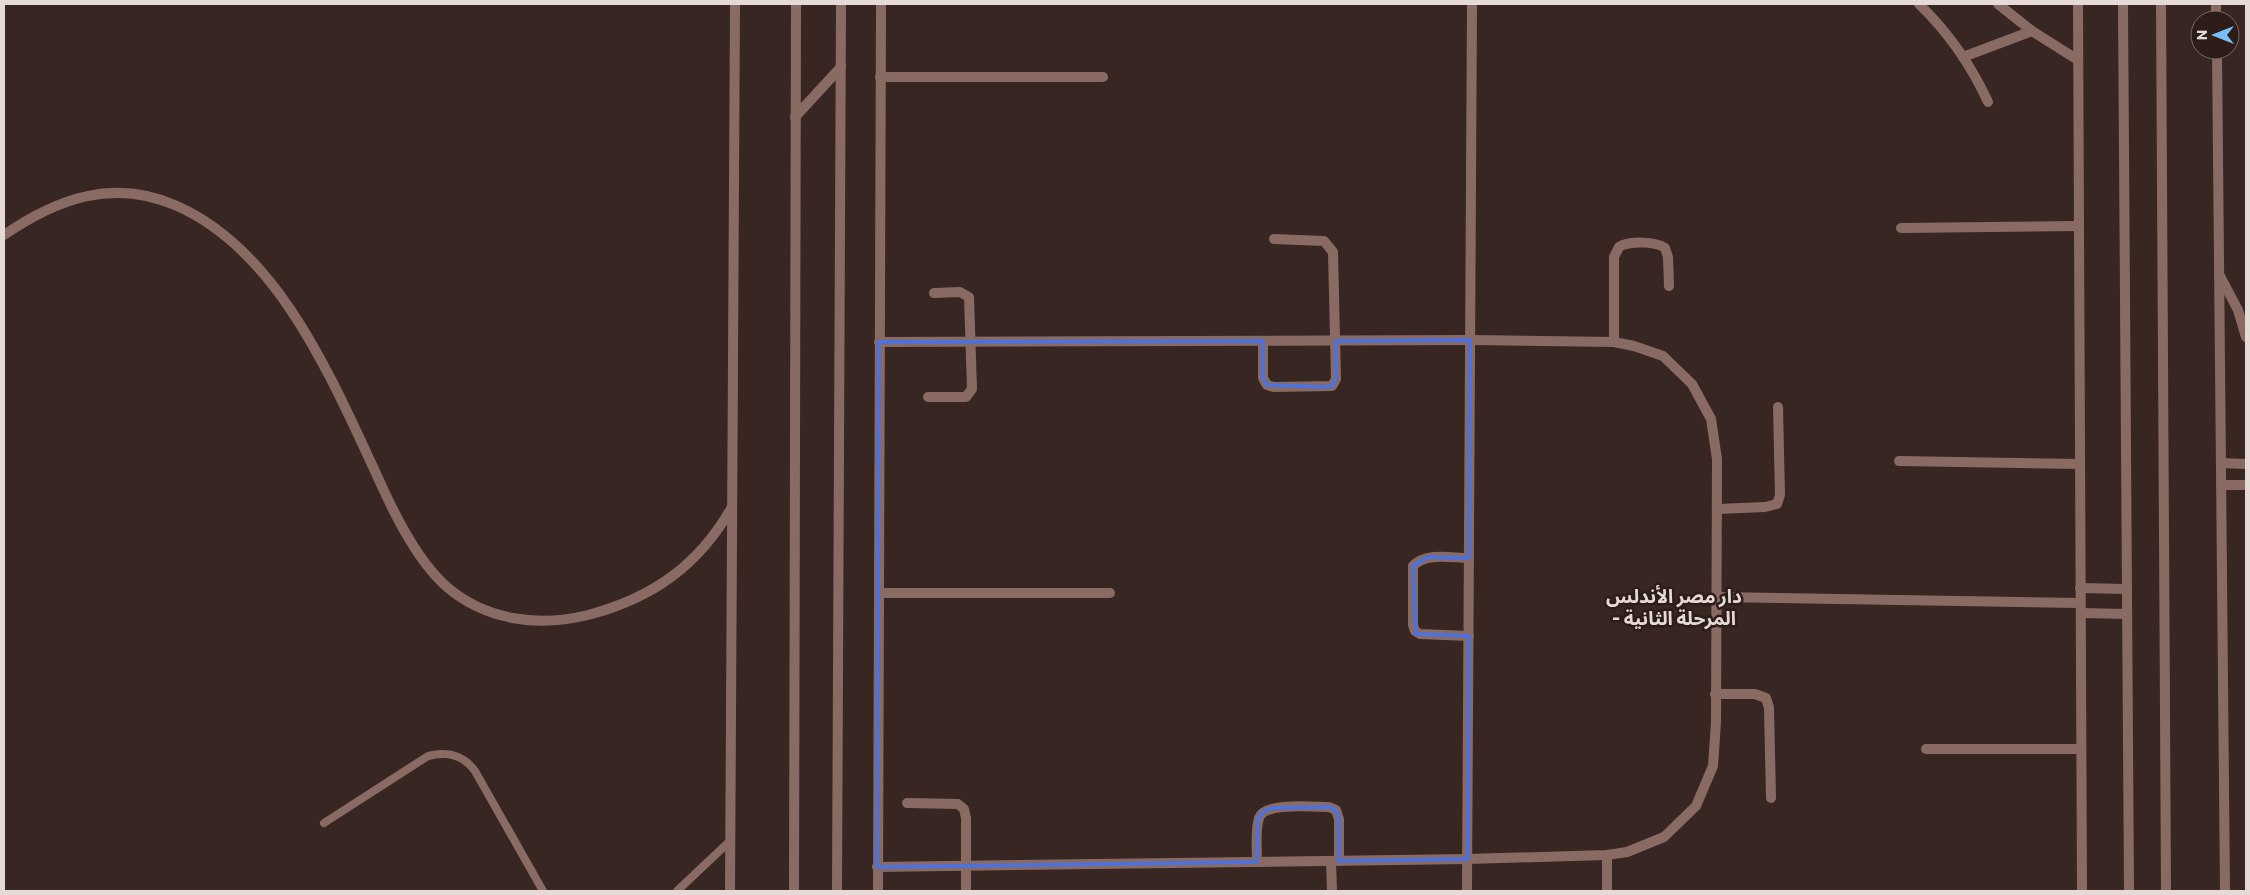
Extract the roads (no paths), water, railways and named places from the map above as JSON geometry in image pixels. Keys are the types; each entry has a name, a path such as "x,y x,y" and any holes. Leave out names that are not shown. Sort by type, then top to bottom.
{"street":[{"path":"730,891 735,4"},
{"path":"794,891 796,4"},
{"path":"837,891 841,4"},
{"path":"878,891 880,4"},
{"path":"1467,891 1472,4"},
{"path":"1919,4 1941,27 1963,57 1988,102"},
{"path":"1998,4 2032,31 2078,60"},
{"path":"2078,4 2082,891"},
{"path":"2123,4 2129,891"},
{"path":"2161,4 2166,891"},
{"path":"1963,57 2032,31"},
{"path":"2217,60 2225,891"},
{"path":"795,118 841,67"},
{"path":"880,77 1103,77"},
{"path":"4,235 30,218 67,201 91,195 116,192 133,192 160,199 187,210 215,228 260,271 288,307 336,392 395,512 426,562 444,585 465,600 488,612 521,620 554,621 579,617 625,603 668,580 694,559 732,507"},
{"path":"1901,228 2079,226"},
{"path":"1263,341 1263,378 1267,385 1274,387 1332,386 1336,379 1333,252 1324,241 1274,239"},
{"path":"1614,342 1614,258 1619,247 1627,244 1656,244 1665,248 1668,257 1669,286"},
{"path":"2219,274 2238,310 2246,336"},
{"path":"928,397 966,397 972,389 969,297 960,292 934,293"},
{"path":"878,867 1608,856 1627,852 1664,837 1696,806 1713,766 1718,509 1717,459 1711,419 1692,384 1663,356 1634,346 1614,342 1470,340 879,342"},
{"path":"1718,509 1765,508 1776,504 1780,495 1778,407"},
{"path":"1899,461 2080,464"},
{"path":"2220,463 2246,464"},
{"path":"2221,485 2246,485"},
{"path":"1469,558 1428,557 1420,559 1413,566 1413,625 1415,631 1420,634 1469,636"},
{"path":"2080,588 2127,589"},
{"path":"878,593 1110,592"},
{"path":"1716,597 2081,608 2127,614"},
{"path":"1715,694 1755,694 1766,698 1769,708 1771,798"},
{"path":"1926,749 2081,749"},
{"path":"907,804 958,804 961,806 966,814 966,891"},
{"path":"1257,862 1258,819 1263,812 1272,808 1329,807 1336,810 1339,820 1332,891"},
{"path":"1607,891 1608,856"}],"lane":[{"path":"324,823 428,756 438,753 456,755 475,771 543,891"},
{"path":"677,891 730,841"}],"district":[{"name":"دار مصر الأندلس - المرحلة الثانية","path":"1674,606"}]}
